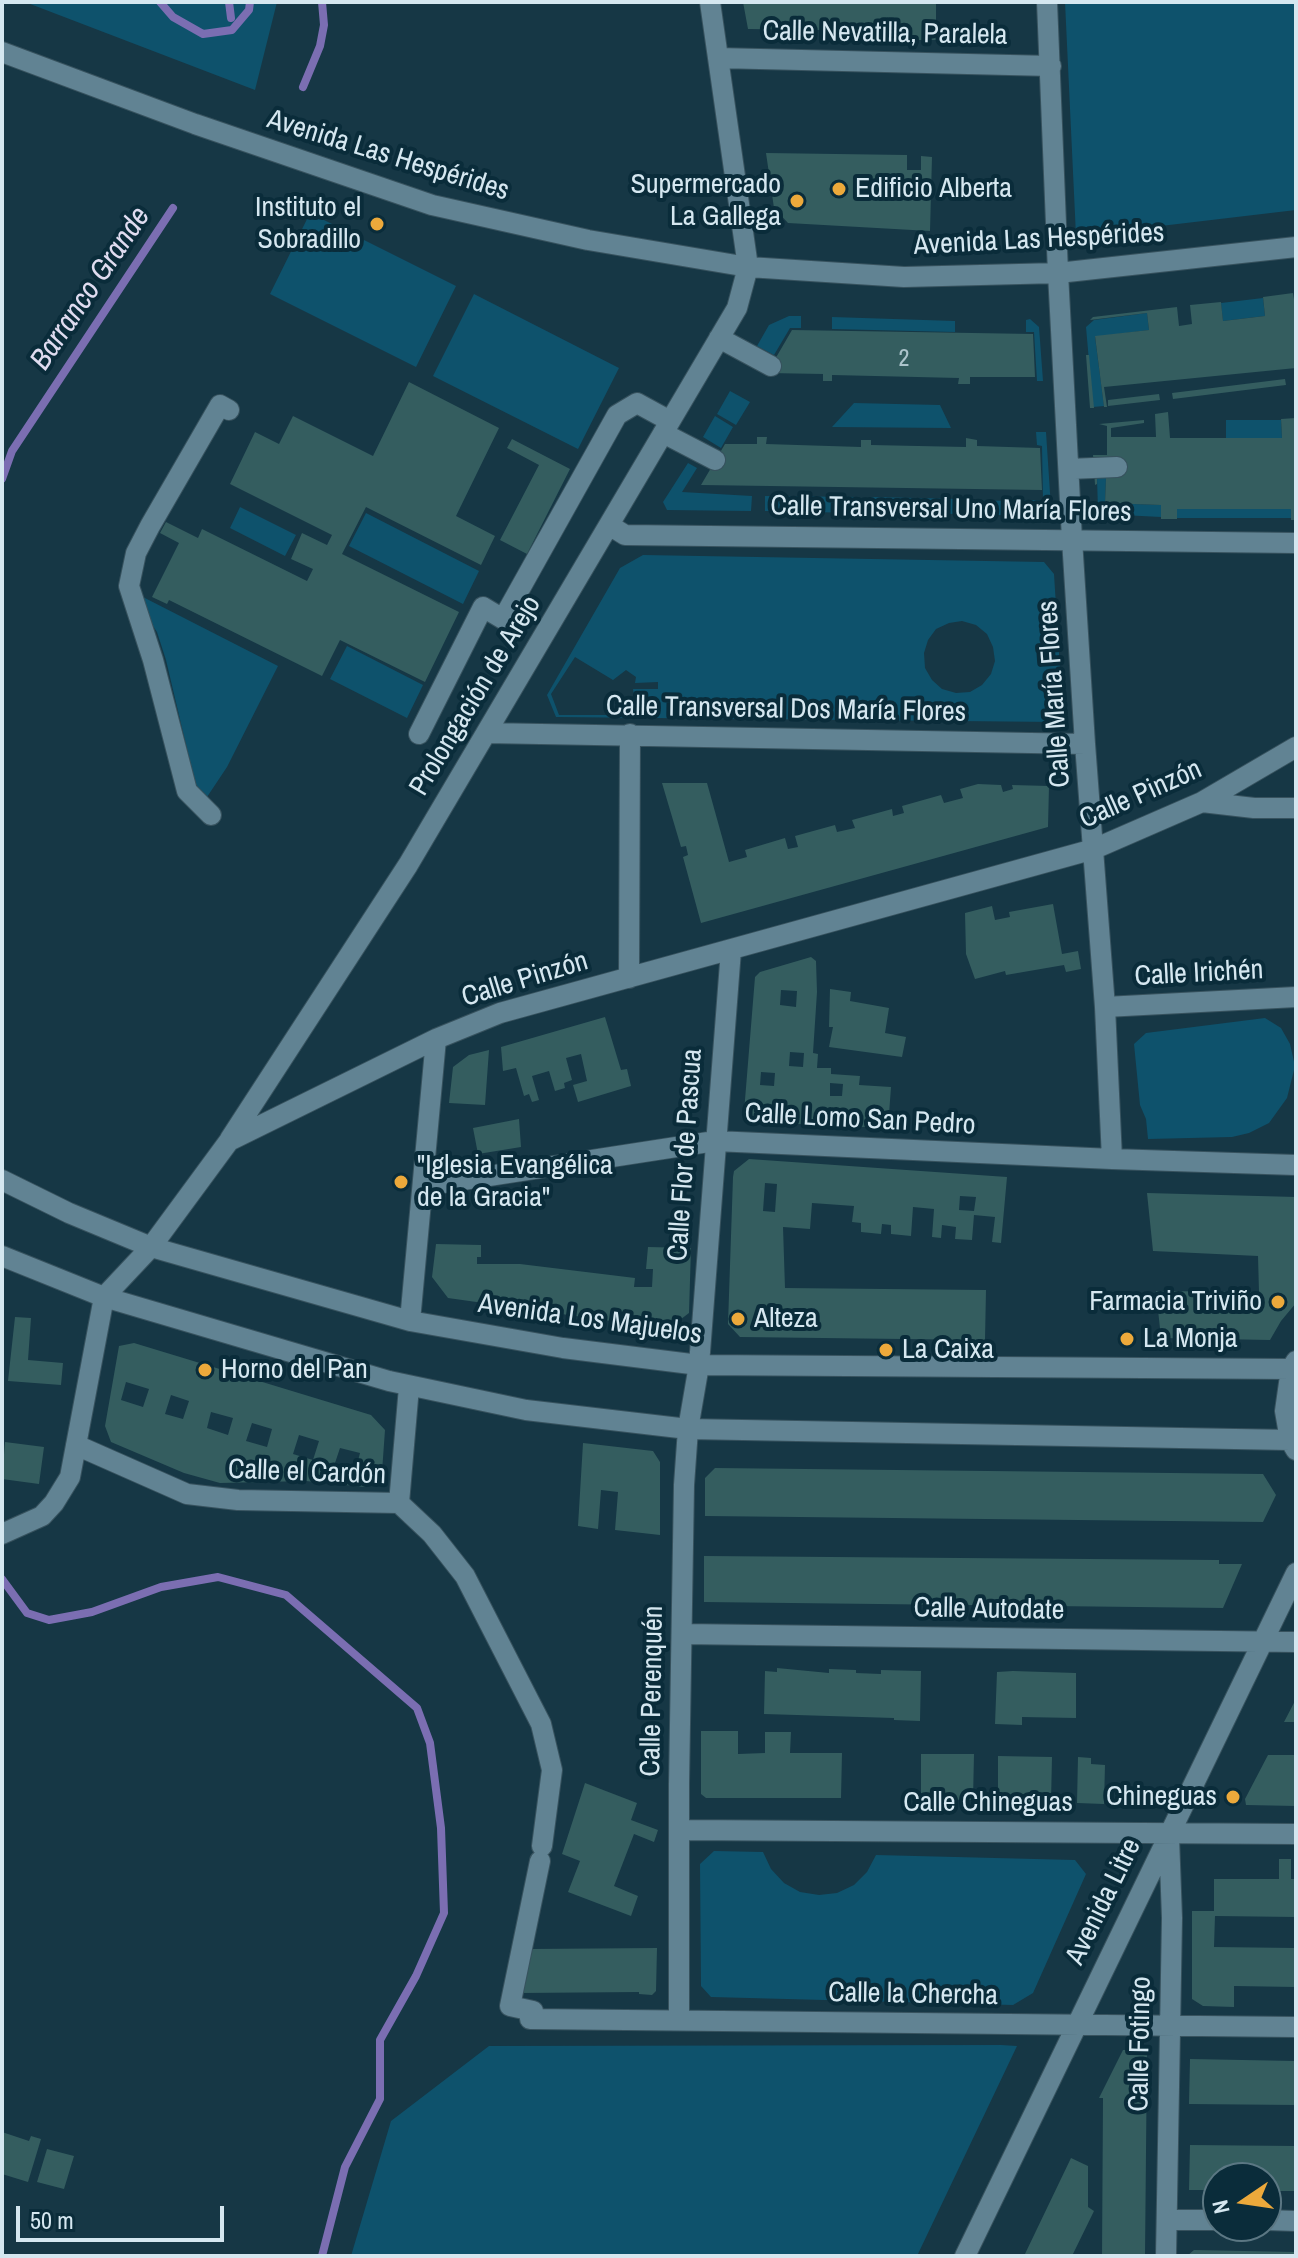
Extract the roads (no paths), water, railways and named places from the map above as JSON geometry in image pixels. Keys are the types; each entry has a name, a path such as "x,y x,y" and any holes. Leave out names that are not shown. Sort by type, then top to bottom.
{"street":[{"path":"710,2 748,267"},
{"name":"Calle María Flores","path":"1047,2 1072,539 1105,1007 1112,1159"},
{"name":"Avenida Las Hespérides","path":"2,52 195,124 432,205 588,240 748,267 904,277 1058,273 1296,247"},
{"name":"Calle Nevatilla, Paralela","path":"718,58 1051,66"},
{"name":"Prolongación de Arejo","path":"229,1141 408,865 737,308 748,267"},
{"path":"719,338 771,366"},
{"path":"419,734 483,607 503,619 617,415 637,403 715,460"},
{"path":"211,815 187,791 153,660 129,586 136,553 150,526 220,405 229,410"},
{"path":"1069,469 1117,467"},
{"name":"Calle Transversal Uno María Flores","path":"609,525 625,535 1296,543"},
{"name":"Calle Transversal Dos María Flores","path":"486,733 1085,744"},
{"path":"629,978 630,734"},
{"name":"Calle Pinzón","path":"104,1297 151,1247 229,1141 436,1039 500,1013 1094,849 1202,802 1296,747"},
{"path":"1202,802 1254,808 1296,808"},
{"name":"Calle Flor de Pascua","path":"699,1365 731,950"},
{"name":"Calle Irichén","path":"1105,1007 1296,997"},
{"path":"410,1321 436,1039"},
{"name":"Calle Lomo San Pedro","path":"424,1186 715,1141 1296,1165"},
{"name":"Avenida Los Majuelos","path":"2,1180 69,1213 151,1247 410,1321 563,1348 699,1365 1294,1365"},
{"path":"2,1256 104,1297 409,1387 526,1410 688,1429 1293,1445 1285,1411 1294,1365"},
{"path":"2,1534 29,1523 54,1503 70,1477 104,1297"},
{"name":"Calle Perenquén","path":"679,2020 684,1485 688,1429 699,1365"},
{"path":"399,1503 409,1387"},
{"name":"Calle el Cardón","path":"76,1445 187,1494 238,1500 399,1503 432,1534 465,1576 541,1724 552,1770 541,1853 510,2006 532,2015"},
{"name":"Avenida Litre","path":"965,2256 1296,1573"},
{"name":"Calle Autodate","path":"682,1634 1296,1642"},
{"name":"Calle Chineguas","path":"680,1830 1296,1834"},
{"name":"Calle Fotingo","path":"1166,2256 1172,1918 1169,1833"},
{"name":"Calle la Chercha","path":"532,2015 679,2020 1296,2027"},
{"path":"1167,2220 1202,2220"}],"waterway":[{"path":"160,2 173,17 203,34 232,30 249,10 250,2"},
{"name":"Barranco Grande","path":"229,2 231,18"},
{"path":"303,87 320,46 324,25 322,2"},
{"name":"Barranco Grande","path":"2,479 12,451 173,208"},
{"name":"Barranco Grande","path":"2,1579 27,1613 49,1620 92,1612 161,1587 218,1577 286,1595 417,1708 430,1743 441,1828 444,1913 416,1976 380,2040 380,2099 345,2167 322,2256"}],"place":[{"name":"Edificio Alberta","path":"839,189"},
{"name":"Supermercado La Gallega","path":"797,201"},
{"name":"Instituto el Sobradillo","path":"377,224"},
{"name":"\"Iglesia Evangélica de la Gracia\"","path":"401,1182"},
{"name":"Farmacia Triviño","path":"1278,1302"},
{"name":"Alteza","path":"738,1319"},
{"name":"La Monja","path":"1127,1339"},
{"name":"La Caixa","path":"886,1350"},
{"name":"Horno del Pan","path":"205,1370"},
{"name":"Chineguas","path":"1233,1797"}]}
